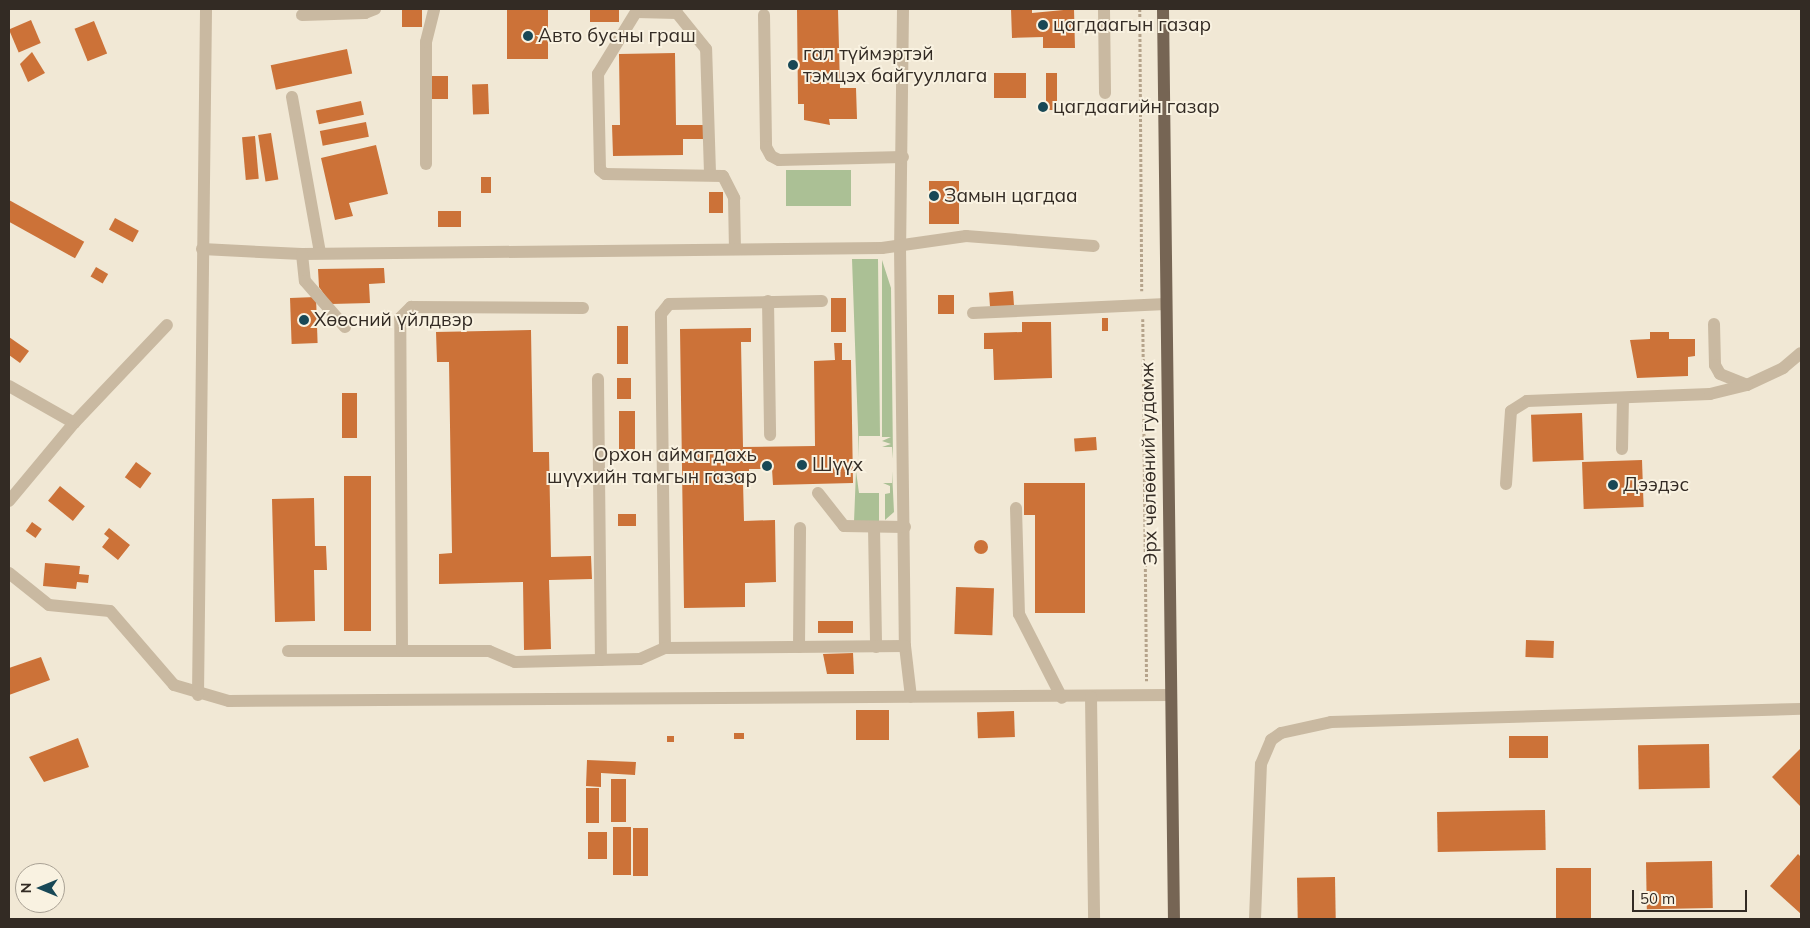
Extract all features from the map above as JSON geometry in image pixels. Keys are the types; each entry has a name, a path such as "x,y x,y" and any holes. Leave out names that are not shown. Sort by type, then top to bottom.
{"main road":[{"name":"Эрх чөлөөний гудамж","path":"1163,9 1174,919"}],"street":[{"path":"198,695 206,9"},
{"path":"302,15 365,13 375,9"},
{"path":"426,164 426,42 434,9"},
{"path":"903,9 903,157 900,247 906,646 911,697"},
{"path":"1104,9 1105,93"},
{"path":"710,173 706,50 677,13 630,12 598,74 600,170 606,174 710,173 730,182 735,249"},
{"path":"764,15 766,147 771,156 779,160 903,157"},
{"path":"292,97 320,253"},
{"path":"202,249 302,254 900,247 966,236 1094,246"},
{"path":"302,254 305,280 345,327"},
{"path":"665,648 661,314 669,304 822,300"},
{"path":"768,301 770,434"},
{"path":"974,313 1166,304"},
{"path":"402,651 400,318 411,307 583,308"},
{"path":"1714,324 1715,366 1720,374 1746,385"},
{"path":"9,501 74,423 167,325"},
{"path":"1506,484 1510,411 1527,401 1710,394 1746,385 1783,368 1801,353"},
{"path":"598,378 601,660"},
{"path":"9,386 74,423"},
{"path":"1622,398 1622,448"},
{"path":"818,493 844,526 905,526"},
{"path":"1016,508 1020,614 1062,698"},
{"path":"874,527 876,647"},
{"path":"799,647 800,528"},
{"path":"9,573 49,605 110,611 174,685 198,695 229,701 911,697 1062,698 1171,695"},
{"path":"288,651 489,651 516,662 640,659 665,648 906,646"},
{"path":"1091,697 1094,919"},
{"path":"1255,919 1261,764 1271,740 1281,733 1331,722 1801,709"}],"path":[{"path":"1140,9 1147,695"}],"green space":[{"path":"786,170 851,170 851,206 786,206"},
{"path":"852,259 878,259 880,436 859,436 859,458"},
{"path":"882,260 891,288 893,459 892,447 882,447 891,444 882,441 891,437 882,437"},
{"path":"856,471 859,493 879,493 879,522 854,522"},
{"path":"892,471 894,512 885,520 885,494 890,493 890,486 883,483 892,483"}],"building":[{"path":"402,9 422,9 422,27 402,27"},
{"name":"Авто бусны граш","path":"507,9 548,9 548,59 507,59"},
{"path":"590,9 619,9 619,22 590,22"},
{"path":"797,9 838,9 840,88 856,88 857,119 829,119 830,125 804,120 804,104 798,104"},
{"name":"цагдаагын газар","path":"1011,9 1032,9 1032,13 1074,9 1075,48 1043,48 1043,37 1012,38"},
{"path":"31,20 41,43 19,52 9,29"},
{"path":"94,21 107,53 88,61 75,29"},
{"path":"347,49 352,73 276,90 271,65"},
{"path":"32,52 45,73 28,82 20,64"},
{"path":"675,53 676,125 706,125 706,139 683,139 683,155 613,156 612,125 620,125 619,54"},
{"path":"994,73 1026,73 1026,98 994,98"},
{"path":"1046,73 1057,73 1057,110 1046,110"},
{"path":"432,76 448,76 448,99 432,99"},
{"path":"488,84 489,114 473,115 472,85"},
{"path":"361,101 364,115 319,124 316,111"},
{"path":"366,122 369,137 323,146 320,131"},
{"path":"271,133 278,179 266,181 258,135"},
{"path":"255,136 259,179 246,180 242,137"},
{"path":"376,145 388,194 349,203 353,216 335,220 321,158"},
{"path":"481,177 491,177 491,193 481,193"},
{"path":"929,181 959,181 959,224 929,224"},
{"path":"709,192 723,192 723,213 709,213"},
{"path":"9,200 84,242 75,258 9,222"},
{"path":"438,211 461,211 461,227 438,227"},
{"path":"115,218 139,231 133,242 109,229"},
{"path":"96,267 108,274 103,284 90,277"},
{"path":"384,268 385,283 369,284 370,303 331,304 319,287 318,269"},
{"path":"1013,291 1014,307 990,309 989,293"},
{"path":"938,295 954,295 954,314 938,314"},
{"name":"Хөөсний үйлдвэр","path":"316,297 318,343 292,344 290,298"},
{"path":"831,298 846,298 846,332 831,332"},
{"path":"1102,318 1108,318 1108,331 1102,331"},
{"path":"1022,322 1051,322 1052,378 994,380 993,349 984,349 984,333 1022,332"},
{"path":"617,326 628,326 628,364 617,364"},
{"name":"Орхон аймагдахь шүүхийн тамгын газар","path":"751,328 751,342 741,342 743,447 815,446 814,361 835,360 834,343 842,343 842,360 851,360 853,483 773,485 772,469 749,469 749,481 743,481 744,521 775,520 776,582 745,583 745,607 684,608 680,329"},
{"path":"531,330 533,452 549,452 551,557 591,556 592,579 549,580 551,649 524,650 523,582 439,584 439,554 452,553 449,362 437,362 436,332"},
{"path":"1650,332 1669,332 1669,339 1695,339 1695,356 1688,357 1688,376 1637,378 1630,340 1650,339"},
{"path":"9,337 29,351 20,363 9,355"},
{"path":"617,378 631,378 631,399 617,399"},
{"path":"342,393 357,393 357,438 342,438"},
{"path":"619,411 635,411 635,451 619,451"},
{"name":"Дээдэс","path":"1582,413 1584,460 1533,462 1531,415"},
{"path":"1096,437 1097,450 1075,452 1074,439"},
{"name":"Дээдэс","path":"1642,460 1644,507 1584,509 1582,462"},
{"path":"136,462 151,473 140,489 125,477"},
{"path":"344,476 371,476 371,631 344,631"},
{"path":"1024,483 1085,483 1085,613 1035,613 1035,515 1024,515"},
{"path":"60,486 85,506 73,521 48,501"},
{"path":"314,498 315,546 326,546 327,570 314,570 315,621 275,622 272,499"},
{"path":"618,514 636,514 636,526 618,526"},
{"path":"32,522 42,529 36,538 26,531"},
{"path":"109,528 130,545 118,560 102,547 109,538 104,534"},
{"path":"981,540 986,542 988,547 986,552 981,554 976,552 974,547 976,542"},
{"path":"45,563 80,566 79,574 89,575 88,583 77,582 76,589 43,586"},
{"path":"956,587 994,588 992,635 954,634"},
{"path":"818,621 853,621 853,633 818,633"},
{"path":"1526,640 1554,641 1553,658 1525,657"},
{"path":"853,653 854,674 827,674 823,654"},
{"path":"41,657 50,680 9,695 9,668"},
{"path":"856,710 889,710 889,740 856,740"},
{"path":"1014,711 1015,737 978,738 977,712"},
{"path":"734,733 744,733 744,739 734,739"},
{"path":"667,736 674,736 674,742 667,742"},
{"path":"1509,736 1548,736 1548,758 1509,758"},
{"path":"78,738 89,767 44,782 29,757"},
{"path":"1709,744 1710,788 1639,789 1638,745"},
{"path":"1801,748 1801,807 1772,777"},
{"path":"587,760 636,762 635,775 601,773 601,787 586,786"},
{"path":"611,779 626,779 626,822 611,822"},
{"path":"586,788 599,788 599,823 586,823"},
{"path":"1545,810 1546,850 1438,852 1437,812"},
{"path":"613,827 631,827 631,875 613,875"},
{"path":"633,828 648,828 648,876 633,876"},
{"path":"588,832 607,832 607,859 588,859"},
{"path":"1798,854 1801,857 1801,914 1770,886"},
{"path":"1712,861 1713,908 1647,909 1646,862"},
{"path":"1556,868 1591,868 1591,919 1556,919"},
{"path":"1335,877 1336,919 1298,919 1297,878"}],"place":[{"name":"цагдаагын газар","path":"1043,25"},
{"name":"Авто бусны граш","path":"528,36"},
{"name":"гал түймэртэй тэмцэх байгууллага","path":"793,65"},
{"name":"цагдаагийн газар","path":"1043,107"},
{"name":"Замын цагдаа","path":"934,196"},
{"name":"Хөөсний үйлдвэр","path":"304,320"},
{"name":"Шүүх","path":"802,465"},
{"name":"Орхон аймагдахь шүүхийн тамгын газар","path":"767,466"},
{"name":"Дээдэс","path":"1613,485"}]}
